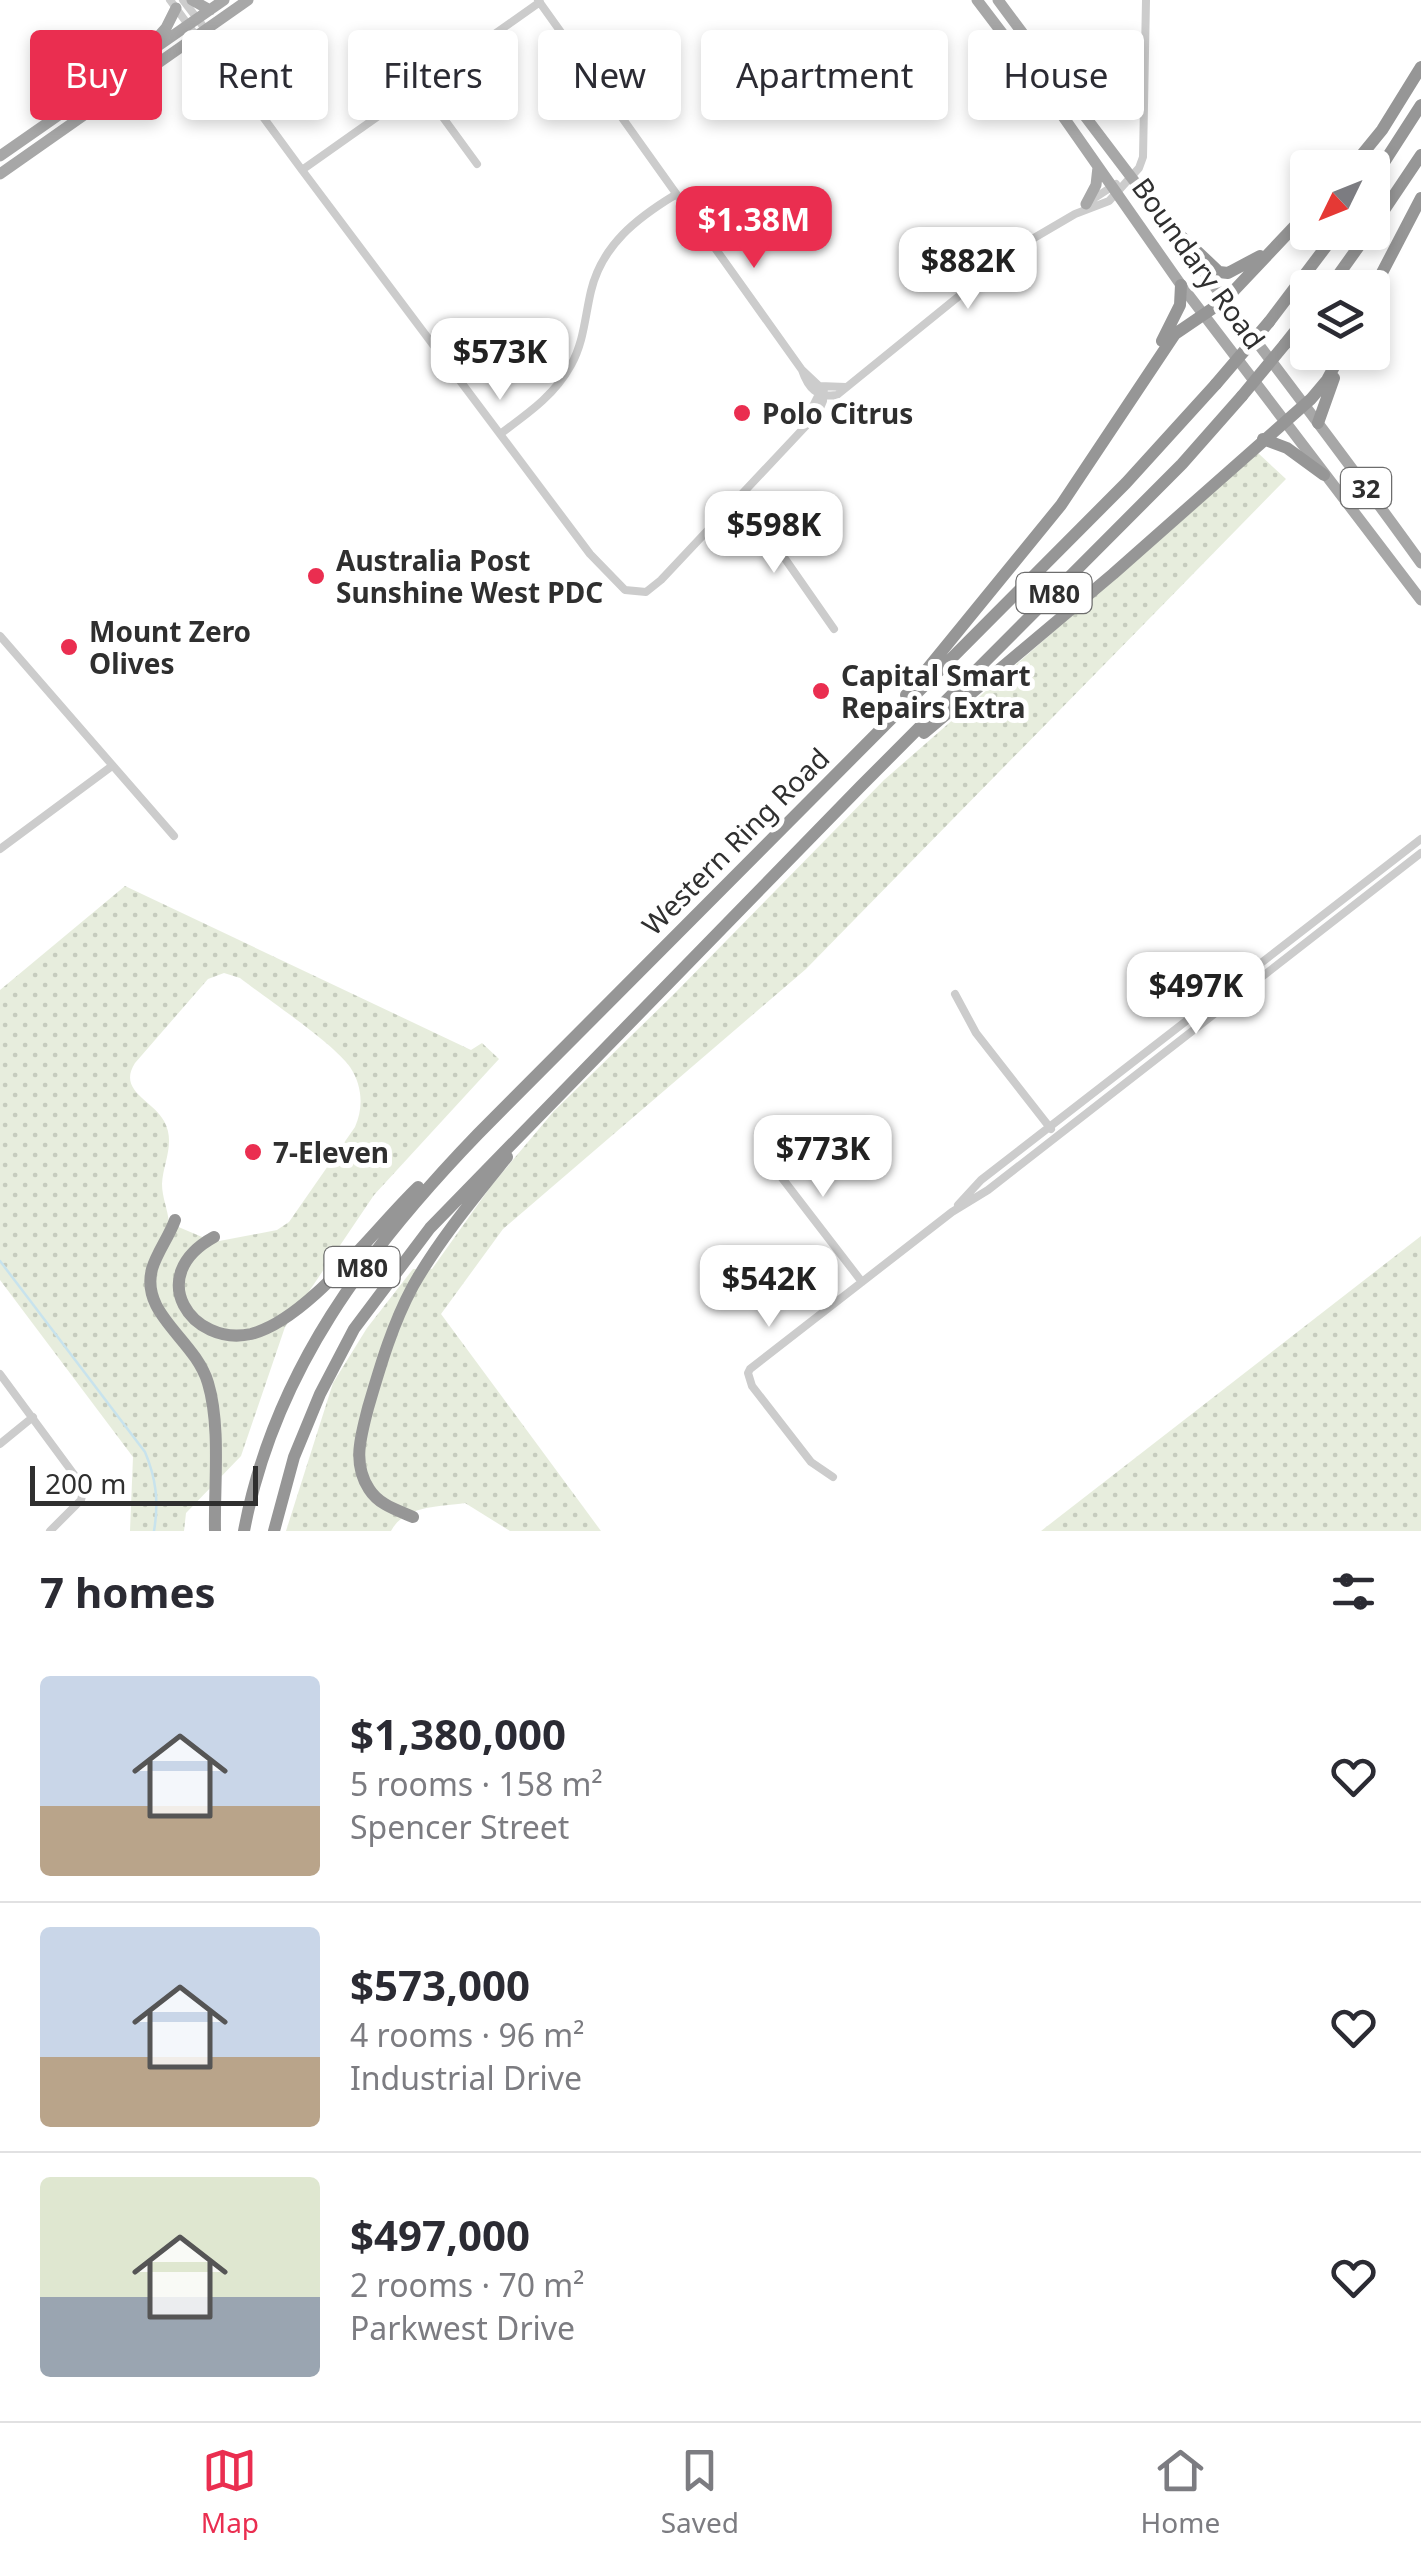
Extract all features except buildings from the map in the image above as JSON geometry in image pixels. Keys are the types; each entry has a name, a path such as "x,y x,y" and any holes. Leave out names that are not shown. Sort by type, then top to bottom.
{"highway":[{"path":"1365,150 1421,67"},
{"path":"1390,153 1421,105"},
{"path":"1390,202 1421,155"},
{"path":"1383,270 1421,198"},
{"path":"1168,224 1210,267 1224,273 1250,263 1278,242"},
{"path":"877,733 1061,505 1176,334 1225,300 1290,230"},
{"name":"Western Ring Road","path":"244,1531 264,1458 286,1400 346,1290 411,1206 1126,483 1269,322 1323,250"},
{"path":"1116,422 1177,312 1181,285"},
{"name":"Western Ring Road","path":"274,1531 294,1457 320,1394 354,1330 400,1263 552,1100 1182,464 1290,338"},
{"path":"860,786 1114,574 1304,404 1332,370"},
{"path":"1318,422 1337,370"},
{"path":"1262,439 1287,448 1324,475"},
{"path":"214,1237 200,1244 183,1263 179,1276 181,1300 198,1320 224,1334 251,1334 265,1328 320,1290 388,1215 559,1053"},
{"path":"413,1517 371,1493 359,1462 360,1436 388,1345 414,1286 435,1251 552,1100"},
{"path":"176,1220 152,1269 150,1293 161,1316 192,1350 208,1384 214,1422 214,1531"}],"main road":[{"path":"192,0 210,10"},
{"path":"0,174 197,28 210,10 224,0"},
{"path":"162,47 248,0"},
{"name":"Boundary Road","path":"977,0 1181,285 1421,600"},
{"name":"Boundary Road","path":"998,0 1421,563"},
{"path":"162,33 176,3"},
{"path":"0,156 52,120"},
{"path":"1086,204 1097,183 1097,164"}],"street":[{"path":"1075,214 1115,190 1140,168 1146,0"},
{"path":"498,30 539,1 802,370 822,392"},
{"path":"176,3 590,554 625,590 646,592 662,580 818,413 822,392"},
{"path":"302,170 372,120"},
{"path":"445,120 477,164"},
{"path":"822,392 846,388 1011,253 1075,214 1108,201 1115,190"},
{"path":"500,434 548,397 572,364 584,334 592,287 608,252 628,228 675,194"},
{"path":"736,502 764,530 834,629"},
{"path":"0,636 174,836"},
{"path":"0,849 112,766"},
{"path":"952,1212 981,1180 1421,840"},
{"path":"832,1477 811,1462 752,1386 748,1374 952,1212 988,1190 1421,853"},
{"path":"1392,862 1398,871"},
{"path":"955,994 976,1034 1056,1137"},
{"path":"758,1134 772,1165 862,1282"},
{"path":"0,1374 81,1480 84,1494 50,1531"},
{"path":"0,1444 33,1417"}],"green space":[{"path":"1258,453 1286,479 806,969 503,1229 441,1314 601,1531 510,1531 465,1503 414,1512 397,1522 391,1531 286,1531 333,1383 367,1328 413,1269 432,1269 491,1186 554,1111 884,780"},
{"path":"125,886 471,1050 482,1043 499,1059 374,1195 285,1327 241,1456 186,1513 184,1531 130,1531 133,1457 0,1280 0,990","holes":["224,973 240,978 341,1057 357,1081 361,1104 355,1127 289,1222 277,1230 214,1242 169,1223 162,1184 169,1145 167,1129 130,1081 135,1063 208,979"]},
{"path":"1421,1236 1421,1531 1041,1531"}],"waterway":[{"path":"0,1261 145,1452 156,1490 154,1531"}],"place":[{"name":"Polo Citrus","path":"742,413"},
{"name":"Australia Post Sunshine West PDC","path":"316,576"},
{"name":"Mount Zero Olives","path":"69,647"},
{"name":"Capital Smart Repairs Extra","path":"821,691"},
{"name":"7-Eleven","path":"253,1152"}]}
